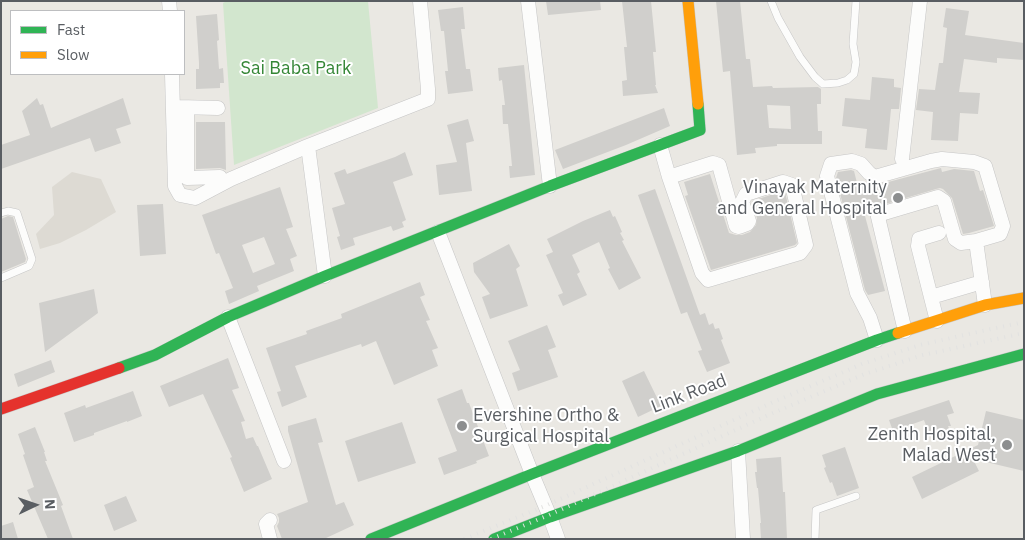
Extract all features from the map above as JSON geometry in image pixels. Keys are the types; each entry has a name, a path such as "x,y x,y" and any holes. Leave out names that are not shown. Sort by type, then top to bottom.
{"main road":[{"path":"1,409 155,355 228,317 325,276 550,186 700,130 688,1"},
{"name":"Link Road","path":"371,539 532,474 877,340 985,306 1024,298"},
{"path":"494,539 550,517 738,451 877,394 1024,354"}],"street":[{"path":"187,108 181,178 175,186 180,195 195,198 231,179 308,146 428,99 420,1"},
{"path":"528,1 550,186"},
{"path":"902,159 920,1"},
{"path":"172,75 173,107 181,178"},
{"path":"173,107 218,108"},
{"path":"660,145 669,176 702,274 708,280 800,253 806,245 792,185 783,182 746,194 742,202 749,221 747,224 739,227 736,226 718,165 713,163 669,176"},
{"path":"308,146 325,276"},
{"path":"877,340 870,318 857,293 827,176 831,164 852,160 861,164 875,177 942,159 974,162 985,166 1003,226 1000,234 976,242 962,243 954,239 944,201 938,197 884,213 878,217 905,331"},
{"path":"181,178 220,177"},
{"path":"438,232 558,539"},
{"path":"937,321 918,246 919,239 939,233"},
{"path":"976,242 985,306"},
{"path":"931,297 982,282"},
{"path":"228,317 284,461"},
{"path":"738,451 743,539"},
{"path":"270,520 266,524 270,539"}],"lane":[{"path":"771,1 778,18 800,56 823,84 838,83 847,80 854,74 856,62 853,44 856,1"},
{"path":"1,213 8,211 17,213 32,259 29,266 1,278"},
{"path":"815,539 816,510 856,496"}],"shaded area":[{"path":"72,172 101,179 116,212 60,243 40,249 36,234 54,215 52,187"}],"green space":[{"name":"Sai Baba Park","path":"227,1 368,1 378,108 234,165 223,3"}],"building":[{"path":"546,1 600,1 601,10 548,15"},
{"path":"622,1 651,1 656,52 653,52 655,85 658,93 623,96 622,81 627,80 624,47 627,47"},
{"path":"716,1 740,1 746,59 750,59 753,87 818,87 821,89 821,104 817,104 818,131 822,131 822,144 777,144 777,146 755,148 756,153 737,155 730,71 723,72","holes":["767,105 790,106 791,129 769,128"]},
{"path":"463,7 465,29 461,29 466,69 470,69 473,91 448,94 445,71 448,71 444,31 441,31 438,10"},
{"path":"946,8 969,11 965,35 1024,43 1024,60 997,58 997,63 964,59 959,92 980,93 978,114 960,113 958,141 931,140 933,112 916,110 919,89 935,90 939,63 943,63 947,28 943,27"},
{"path":"217,14 219,69 223,68 224,83 220,83 220,88 196,89 196,69 199,69 199,63 196,16"},
{"path":"524,65 535,175 510,178 509,166 512,166 508,124 503,124 502,105 505,105 502,80 499,81 498,68"},
{"path":"872,77 894,79 894,87 901,88 899,109 891,109 887,150 865,148 867,129 842,126 845,98 870,100"},
{"path":"37,98 40,105 43,104 51,128 123,98 131,124 116,129 121,143 95,152 90,138 1,169 1,145 30,135 22,111"},
{"path":"664,108 670,126 563,169 555,150"},
{"path":"468,119 474,141 466,143 472,191 439,195 436,165 457,162 447,125"},
{"path":"196,122 225,122 226,170 220,168 196,169"},
{"path":"405,152 413,175 393,182 406,220 402,222 404,227 393,231 391,226 353,238 355,245 341,250 337,237 340,236 332,208 345,204 334,173 345,169 347,174"},
{"path":"941,168 942,172 954,169 974,171 980,191 983,190 994,226 963,234 952,198 940,188 879,206 865,216 885,291 868,295 865,290 836,178 838,172 854,171 858,187 869,183 873,186"},
{"path":"710,174 729,233 742,235 750,232 756,225 757,218 752,201 783,191 785,192 797,243 711,270 685,196 688,195 684,182"},
{"path":"280,187 293,227 286,229 297,256 290,259 294,271 257,286 259,291 229,304 225,291 233,288 219,253 216,254 202,215","holes":["264,237 275,264 253,273 242,245"]},
{"path":"655,189 700,315 705,313 709,325 713,323 715,329 719,328 723,339 721,340 730,363 707,372 698,351 702,350 687,312 681,314 638,195"},
{"path":"163,204 166,254 140,256 137,205"},
{"path":"610,210 613,217 615,216 622,232 620,233 624,240 622,241 641,278 619,290 608,269 610,268 599,242 572,255 580,272 577,274 587,295 563,306 558,295 563,293 546,255 553,252 547,239"},
{"path":"8,216 13,217 26,259 25,262 1,272 1,219"},
{"path":"509,244 520,266 516,269 528,306 490,319 482,297 490,294 474,272 473,263"},
{"path":"420,282 425,295 420,297 430,320 426,321 438,348 432,350 438,366 394,385 376,341 362,347 361,344 295,366 307,397 282,407 277,392 281,391 266,348 307,334 306,331 342,318 341,314"},
{"path":"94,289 98,313 45,352 39,303"},
{"path":"547,325 556,347 548,350 558,377 518,391 512,373 520,370 508,341"},
{"path":"228,358 239,388 232,390 245,421 241,422 246,439 253,437 272,479 244,492 230,458 232,457 203,394 169,407 160,386"},
{"path":"51,360 55,372 18,387 14,374"},
{"path":"644,371 661,406 638,417 622,381"},
{"path":"462,389 489,456 476,461 477,463 444,475 438,458 457,451 437,399"},
{"path":"133,391 142,416 74,442 64,413 85,405 86,408"},
{"path":"949,400 954,413 947,415 951,426 948,426 950,431 934,436 933,432 929,434 924,420 893,431 889,420"},
{"path":"986,411 1024,420 1024,471 973,459 979,471 922,499 912,477 978,445"},
{"path":"316,418 323,442 318,443 336,505 344,502 354,525 324,539 282,539 277,526 279,518 277,514 308,502 288,426"},
{"path":"402,422 416,463 358,482 345,441"},
{"path":"35,427 73,539 48,539 27,490 34,487 18,434"},
{"path":"845,447 859,488 837,496 824,468 826,467 822,455"},
{"path":"781,457 787,539 761,539 758,488 755,472 757,472 756,459"},
{"path":"126,496 137,521 114,531 104,505"},
{"path":"13,522 18,539 1,539 1,526"}],"railway":[{"path":"464,539 545,506 769,404 862,364 920,345 1024,322"},
{"path":"491,539 865,374 923,355 1024,333"}],"traffic: fast":[{"path":"119,368 155,355 228,317 325,276 550,186 700,130 698,104"},
{"path":"371,539 532,474 898,333"},
{"path":"494,539 550,517 738,451 877,394 1024,354"}],"traffic: slow":[{"path":"688,1 698,104"},
{"path":"898,333 985,305 1024,298"}],"traffic: jam":[{"path":"1,409 119,368"}],"place":[{"name":"Vinayak Maternity and General Hospital","path":"898,198"},
{"name":"Evershine Ortho & Surgical Hospital","path":"462,426"},
{"name":"Zenith Hospital, Malad West","path":"1007,445"}]}
